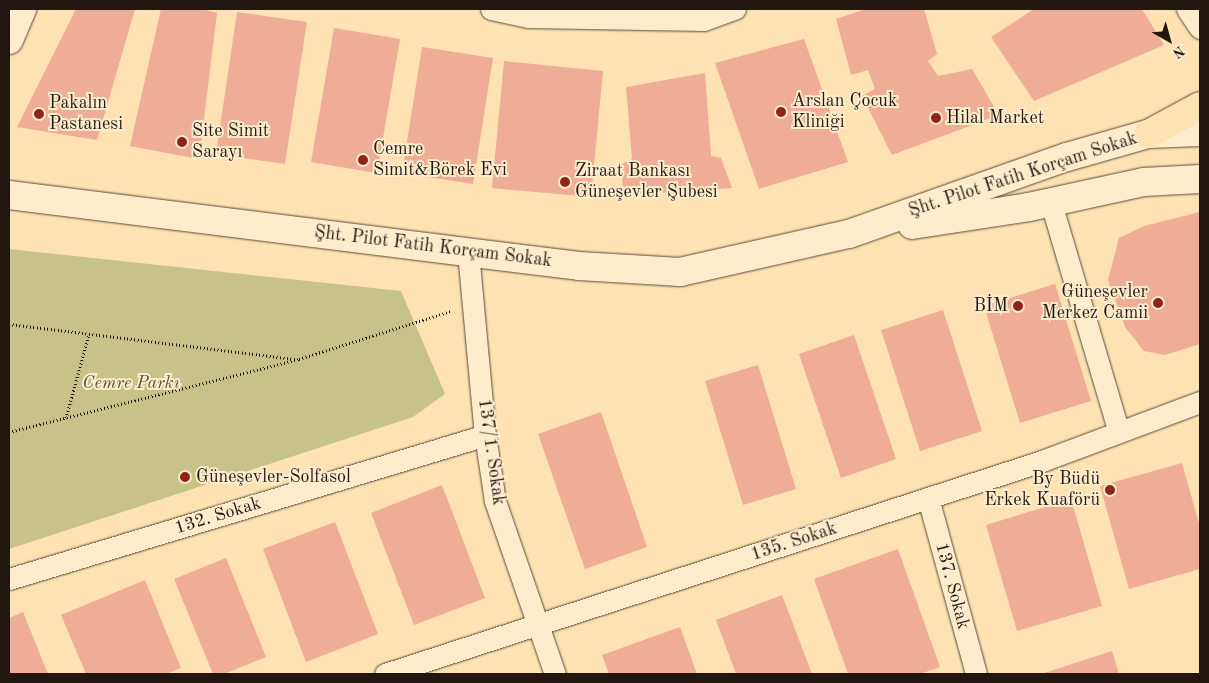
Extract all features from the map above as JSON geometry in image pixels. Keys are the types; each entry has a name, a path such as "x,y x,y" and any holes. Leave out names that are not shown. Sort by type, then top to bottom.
{"main road":[{"path":"9,40 22,9"},
{"path":"1148,134 1200,106"},
{"name":"Şht. Pilot Fatih Korçam Sokak","path":"849,234 1068,157 1148,134 1200,132"},
{"name":"Şht. Pilot Fatih Korçam Sokak","path":"10,194 578,266 680,272 849,234 1052,203 1144,182 1200,179"}],"street":[{"path":"491,9 528,17 704,20 735,9"},
{"path":"1187,9 1200,28"},
{"path":"1052,203 1119,432"},
{"name":"137/1. Sokak","path":"468,252 475,303 485,435 495,501 536,624 555,674"},
{"name":"135. Sokak","path":"385,674 928,498 1200,402"},
{"name":"132. Sokak","path":"9,579 485,435"},
{"name":"137. Sokak","path":"928,498 976,674"}],"path":[{"path":"9,432 299,359 475,303"},
{"path":"9,325 299,359"},
{"path":"66,418 89,334"}],"green space":[{"name":"Cemre Parkı","path":"9,249 401,291 445,394 413,417 9,549"}],"building":[{"path":"76,9 135,9 97,140 17,127"},
{"path":"161,9 202,9 217,13 199,159 130,146"},
{"path":"866,9 924,9 937,54 928,61 938,76 972,69 999,115 892,155 862,96 875,89 868,70 851,75 836,19"},
{"path":"1034,9 1142,9 1164,45 1034,101 991,37"},
{"path":"237,12 307,22 285,164 216,154"},
{"path":"334,28 400,39 377,173 311,162"},
{"name":"Arslan Çocuk Kliniği","path":"804,39 848,162 759,189 715,63"},
{"path":"422,47 493,58 473,184 402,173"},
{"path":"504,61 603,71 591,197 492,188"},
{"path":"705,73 711,156 721,158 732,188 623,195 622,164 632,159 626,87"},
{"name":"Güneşevler Merkez Camii","path":"1200,212 1200,344 1165,355 1144,351 1125,327 1108,280 1119,238 1144,226"},
{"path":"1055,284 1091,401 1020,423 984,306"},
{"path":"943,310 982,431 920,451 881,330"},
{"path":"854,335 896,459 841,478 799,354"},
{"path":"758,365 796,489 743,505 705,381"},
{"path":"601,412 647,547 585,569 538,434"},
{"path":"1182,463 1200,527 1200,569 1129,589 1100,486"},
{"path":"442,485 485,598 414,625 371,513"},
{"path":"1071,499 1102,606 1017,631 986,525"},
{"path":"335,522 378,634 306,662 263,549"},
{"path":"898,549 940,667 920,674 848,674 814,579"},
{"path":"226,558 266,657 224,674 213,674 174,579"},
{"path":"145,580 181,668 166,674 86,674 61,615"},
{"path":"782,595 812,674 736,674 716,620"},
{"path":"23,612 48,674 9,674 9,618"},
{"path":"680,627 697,674 609,674 602,655"},
{"path":"1112,651 1119,674 1041,674"}],"place":[{"name":"Arslan Çocuk Kliniği","path":"781,112"},
{"name":"Pakalın Pastanesi","path":"39,114"},
{"name":"Hilal Market","path":"936,118"},
{"name":"Site Simit Sarayı","path":"182,142"},
{"name":"Cemre Simit&Börek Evi","path":"363,160"},
{"name":"Ziraat Bankası Güneşevler Şubesi","path":"565,182"},
{"name":"Güneşevler Merkez Camii","path":"1158,303"},
{"name":"BİM","path":"1018,306"},
{"name":"Güneşevler-Solfasol","path":"185,477"},
{"name":"By Büdü Erkek Kuaförü","path":"1110,490"}]}
